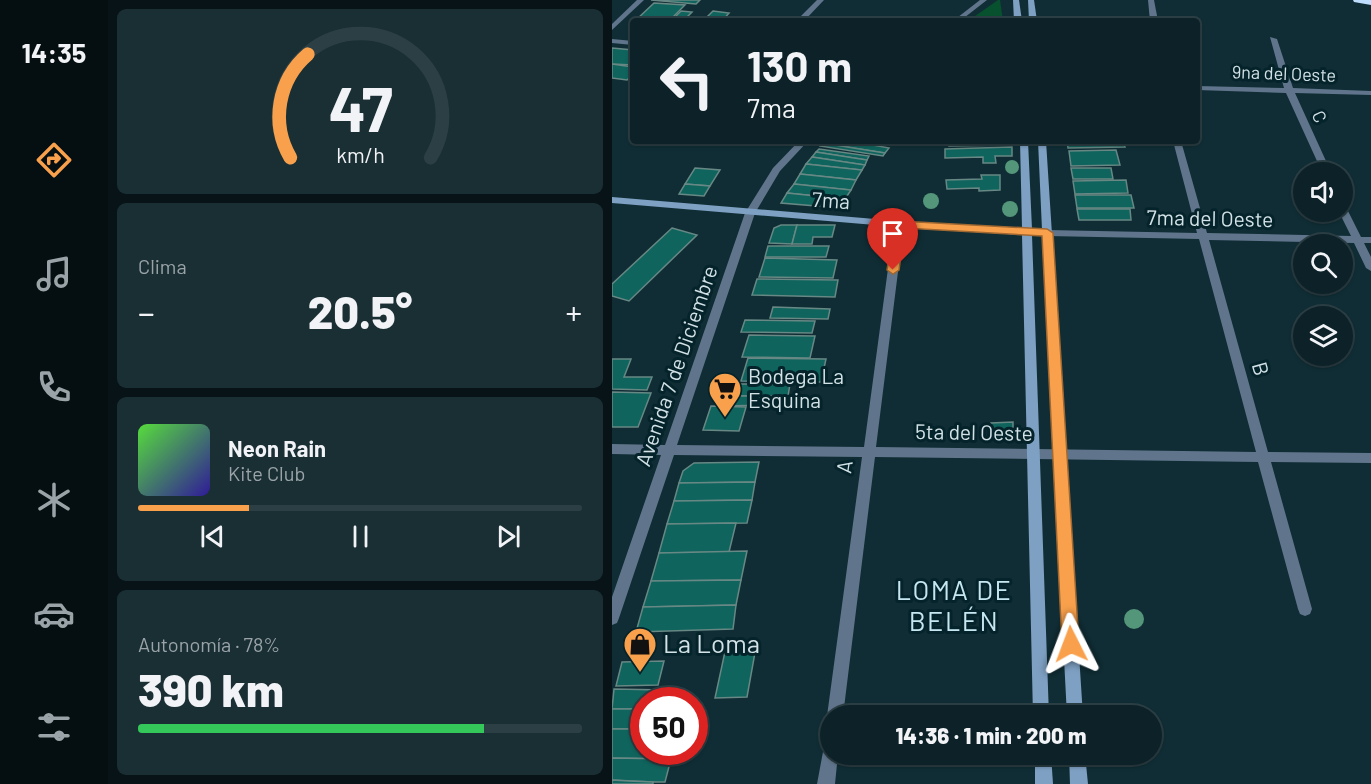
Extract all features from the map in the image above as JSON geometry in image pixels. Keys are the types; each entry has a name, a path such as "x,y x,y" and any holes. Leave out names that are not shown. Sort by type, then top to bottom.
{"highway":[{"path":"1358,0 1371,2"}],"main road":[{"path":"1017,0 1018,18"},
{"path":"1031,0 1033,18"},
{"path":"1024,144 1041,705"},
{"path":"1042,144 1074,705"},
{"name":"7ma","path":"612,200 750,213 1047,233"},
{"path":"1043,765 1044,784"},
{"path":"1078,765 1079,784"}],"street":[{"path":"612,28 640,0"},
{"path":"803,18 822,0"},
{"path":"1151,0 1154,18"},
{"name":"C","path":"1273,39 1289,90 1322,162"},
{"path":"612,41 630,43"},
{"name":"9na del Oeste","path":"1200,88 1371,93"},
{"name":"Avenida 7 de Diciembre","path":"612,618 750,213 776,170 801,144"},
{"name":"B","path":"1178,144 1305,609"},
{"path":"1349,222 1371,268"},
{"name":"A","path":"836,705 899,224"},
{"name":"7ma del Oeste","path":"1047,233 1371,240"},
{"name":"5ta del Oeste","path":"612,449 1371,458"},
{"path":"826,784 829,765"}],"lane":[{"path":"960,18 984,0"}],"green space":[{"path":"998,0 1000,0 1003,18 972,18"}],"building":[{"path":"651,0 700,0 696,4"},
{"path":"654,3 685,5 672,18 638,18"},
{"path":"681,11 692,12 686,18 674,18"},
{"path":"713,11 729,13 725,18 706,18"},
{"path":"612,48 630,50 630,65 612,64"},
{"path":"612,64 630,67 630,77 627,80 612,78"},
{"path":"828,144 867,144 889,148 885,153"},
{"path":"828,144 885,153 883,156 820,146"},
{"path":"949,144 1012,144 1012,145 949,146"},
{"path":"1067,144 1124,144 1125,147 1068,148"},
{"path":"1012,147 1012,156 995,156 996,163 983,163 983,157 945,158 945,149"},
{"path":"819,149 869,156 867,160 816,152"},
{"path":"1116,150 1120,165 1071,166 1069,151"},
{"path":"816,152 867,160 865,165 812,157"},
{"path":"812,157 865,165 862,170 806,164"},
{"path":"806,164 862,170 856,180 800,174"},
{"path":"695,168 720,170 710,186 685,184"},
{"path":"1071,168 1111,168 1113,179 1073,179"},
{"path":"800,174 856,180 851,190 794,184"},
{"path":"981,175 1000,175 1000,190 947,189 946,180 982,179"},
{"path":"1126,180 1128,193 1075,194 1073,181"},
{"path":"685,184 710,186 704,196 679,194"},
{"path":"794,184 851,190 845,199 787,193"},
{"path":"787,193 845,199 840,208 781,203"},
{"path":"1075,195 1131,195 1134,208 1077,208"},
{"path":"1077,209 1130,209 1131,220 1079,220"},
{"path":"781,225 797,225 792,244 769,243 774,228"},
{"path":"797,225 835,225 832,237 813,237 812,244 792,244"},
{"path":"672,228 697,235 629,301 612,296 612,284"},
{"path":"768,246 829,246 826,257 765,257"},
{"path":"765,258 837,260 833,278 759,277"},
{"path":"757,279 838,280 835,297 752,295"},
{"path":"773,307 830,309 828,319 770,318"},
{"path":"745,320 815,321 812,333 741,332"},
{"path":"749,335 815,336 810,358 742,357"},
{"path":"748,358 826,359 821,382 741,381"},
{"path":"612,359 631,359 624,377 652,377 647,390 612,389"},
{"path":"722,384 790,384 788,396 719,396"},
{"path":"612,392 651,393 638,427 612,427"},
{"path":"719,396 788,396 786,405 716,406"},
{"name":"Bodega La Esquina","path":"711,406 746,407 739,431 703,430"},
{"path":"1013,422 1013,430 1006,436 992,436 991,423"},
{"path":"759,462 755,482 679,483 683,471 694,463"},
{"path":"755,482 752,500 674,501 679,483"},
{"path":"752,500 747,523 667,524 674,501"},
{"path":"736,523 729,552 659,553 667,524"},
{"path":"747,551 741,580 651,581 659,553"},
{"path":"741,580 736,605 643,607 651,581"},
{"path":"736,605 733,629 636,632 643,607"},
{"path":"726,647 756,647 747,697 715,698"},
{"name":"La Loma","path":"664,661 658,685 616,686 622,662"},
{"path":"614,689 630,689 630,709 612,709"},
{"path":"612,709 630,709 630,729 612,729"},
{"path":"612,729 630,729 630,758 612,758"},
{"path":"612,758 630,758 630,765 669,765 665,782 612,780"},
{"path":"612,780 653,782 653,784 612,784"}],"place":[{"name":"Bodega La Esquina","path":"725,418"},
{"name":"La Loma","path":"640,673"}],"district":[{"name":"LOMA DE BELÉN","path":"954,606"}],"route":[{"path":"893,270 899,224 1047,233 1071,644"}]}
